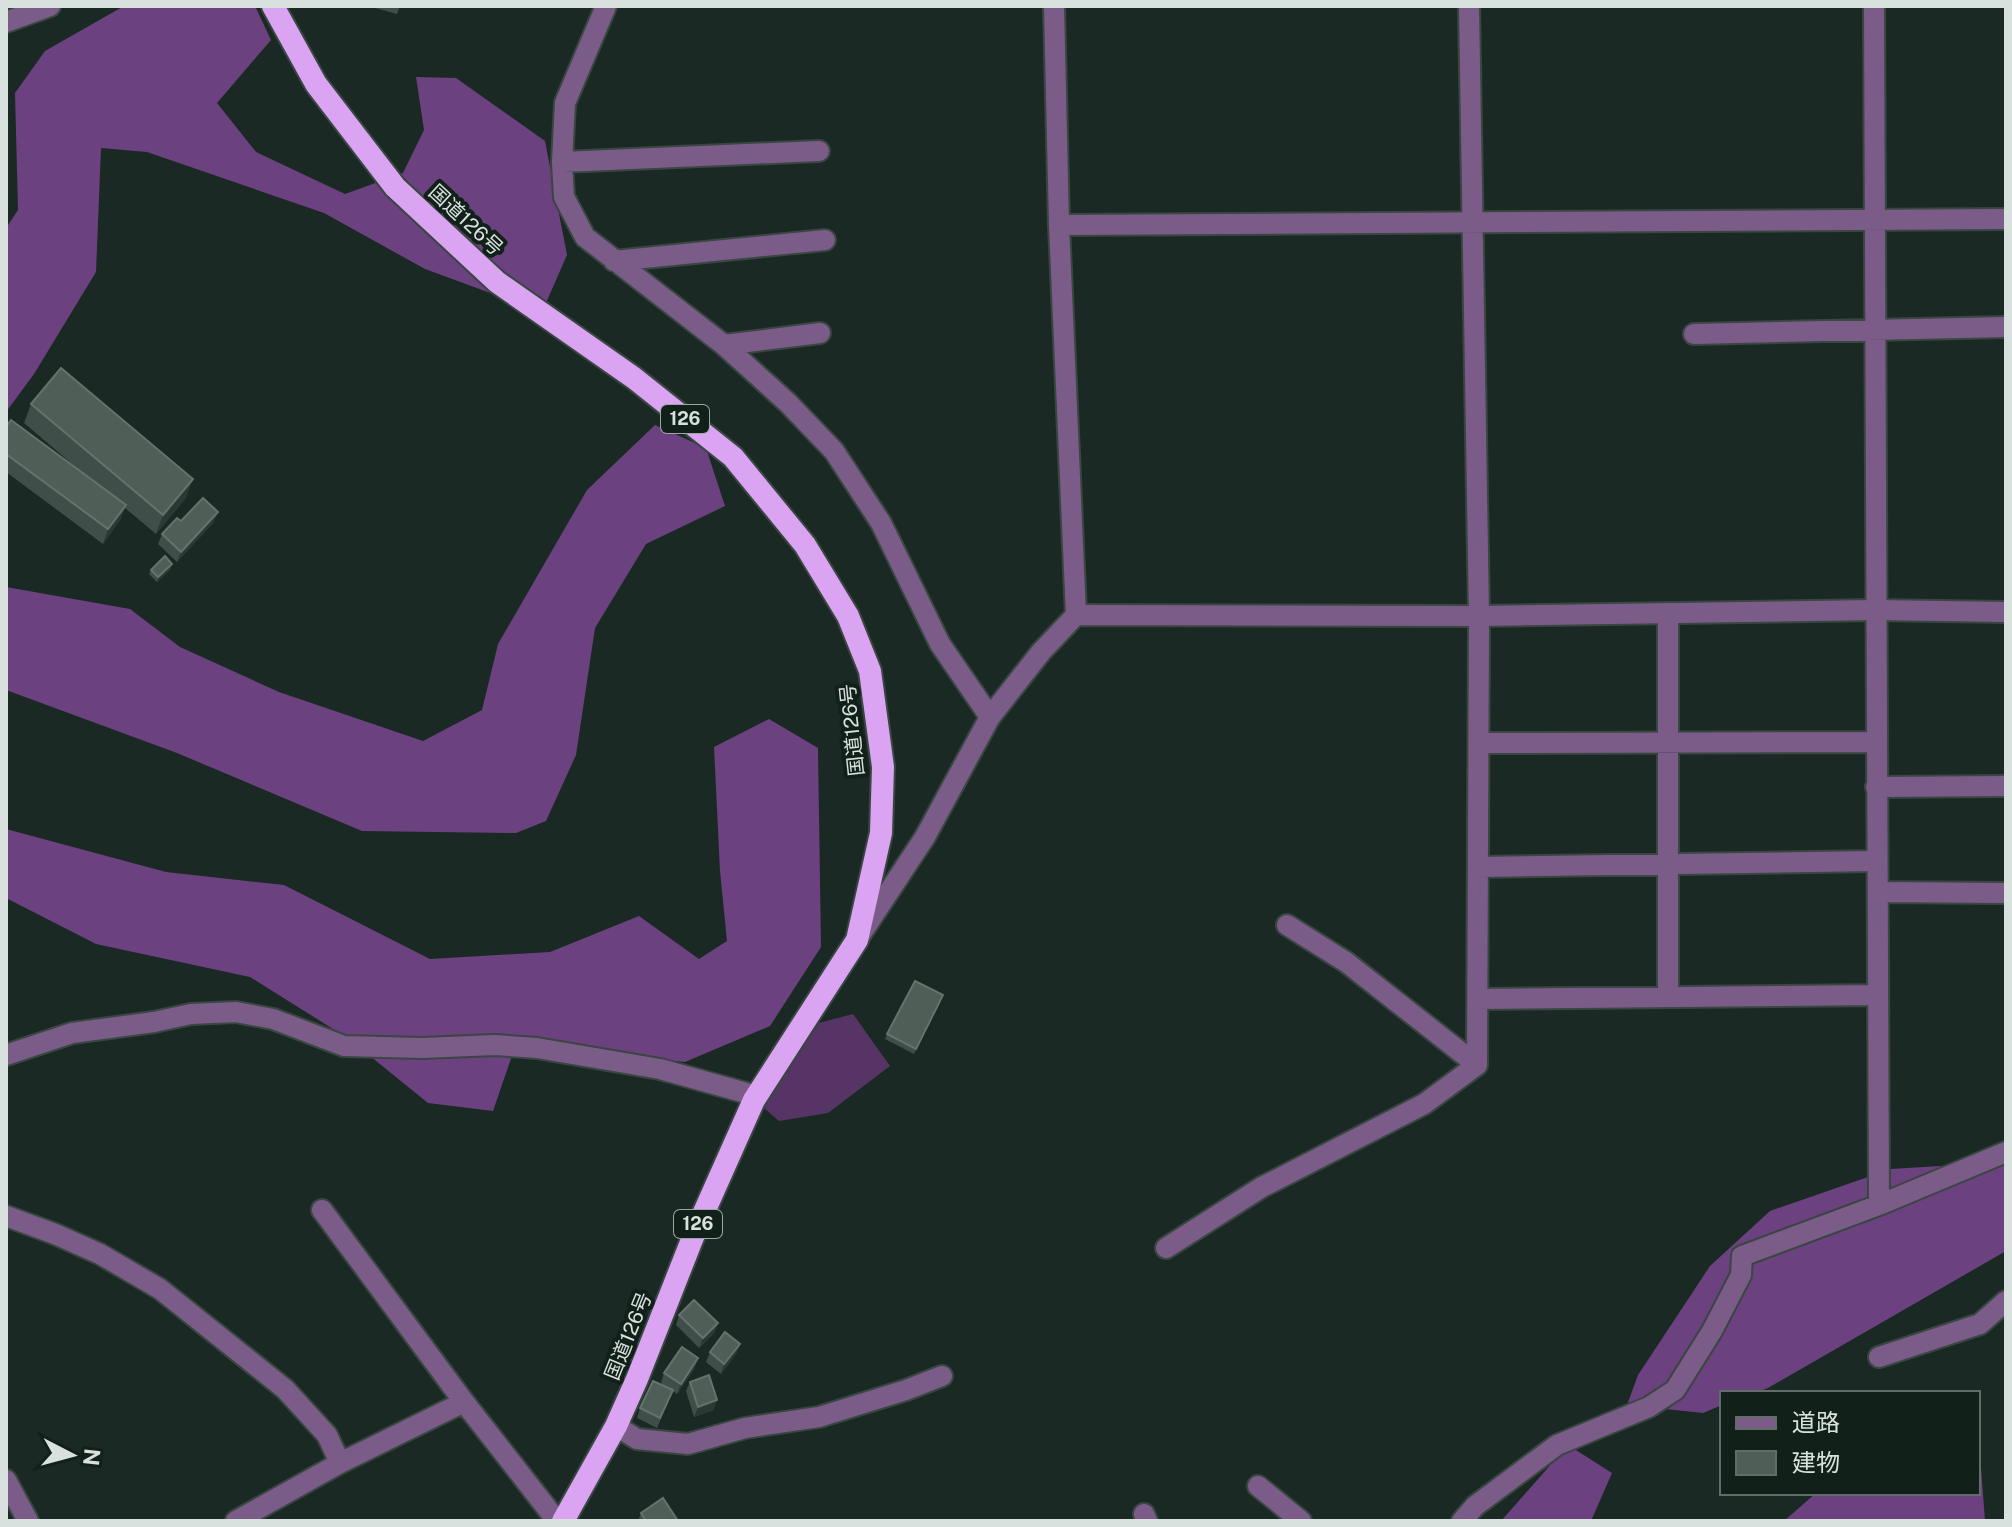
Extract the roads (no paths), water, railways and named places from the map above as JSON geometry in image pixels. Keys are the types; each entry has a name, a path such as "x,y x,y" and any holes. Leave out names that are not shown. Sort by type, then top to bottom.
{"highway":[{"name":"国道126号","path":"273,6 316,84 395,187 497,282 634,378 733,457 805,545 848,616 870,671 883,767 881,833 857,940 757,1096 693,1237 616,1426 563,1521"}],"street":[{"path":"6,22 50,6"},
{"path":"606,6 565,103 564,197 585,237 724,345 788,403 834,451 881,523 940,644 990,717"},
{"path":"857,940 925,837 990,717 1041,652 1076,615 1059,225 1054,6"},
{"path":"1469,6 1479,616 1477,1065"},
{"path":"1874,6 1879,1205"},
{"path":"562,162 819,151"},
{"path":"1059,225 2006,219"},
{"path":"614,261 825,240"},
{"path":"1694,334 2006,327"},
{"path":"724,345 820,333"},
{"path":"1076,615 1479,616 1875,610 2006,612"},
{"path":"1668,613 1668,996"},
{"path":"1479,743 1876,742"},
{"path":"1876,787 2006,786"},
{"path":"1478,867 1877,861"},
{"path":"1878,892 2006,893"},
{"path":"1287,925 1346,962 1477,1065"},
{"path":"1478,999 1878,995"},
{"path":"6,1055 72,1033 191,1014 236,1012 273,1019 344,1046 408,1048 495,1045 537,1048 660,1069 757,1096"},
{"path":"1166,1248 1262,1187 1424,1104 1477,1065"},
{"path":"1462,1521 1475,1506 1557,1445 1649,1407 1675,1390 1712,1331 1741,1275 1742,1256 1879,1205 2006,1152"},
{"path":"322,1210 464,1402 557,1521"},
{"path":"6,1216 100,1254 160,1289 285,1389 327,1435 340,1463"},
{"path":"1879,1357 1980,1324 2006,1301"},
{"path":"616,1426 637,1439 688,1444 745,1428 819,1417 942,1376"},
{"path":"236,1521 340,1463 464,1402"},
{"path":"6,1480 27,1521"},
{"path":"1258,1486 1301,1521"}]}
